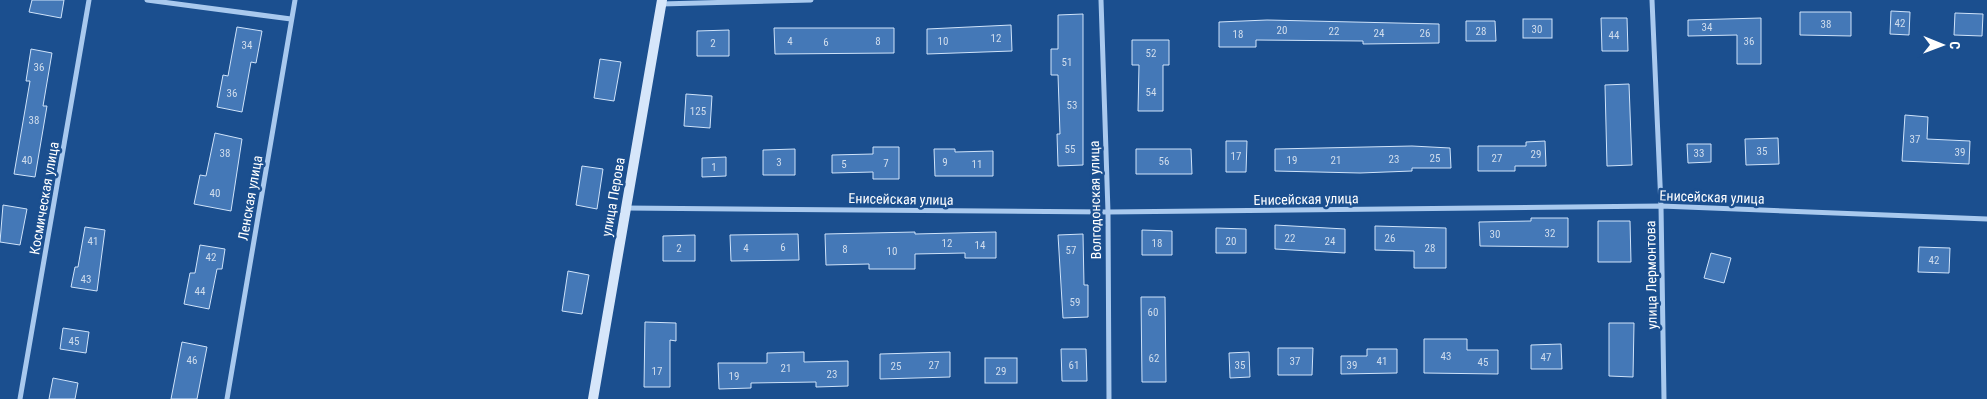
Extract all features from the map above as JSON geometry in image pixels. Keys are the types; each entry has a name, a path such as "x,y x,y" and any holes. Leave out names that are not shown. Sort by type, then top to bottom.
{"main road":[{"name":"улица Перова","path":"593,399 661,2"}],"street":[{"name":"Космическая улица","path":"20,399 89,0"},
{"path":"147,0 291,19"},
{"name":"Ленская улица","path":"227,399 294,0"},
{"path":"661,2 811,0"},
{"name":"Волгодонская улица","path":"1101,0 1108,212 1109,399"},
{"name":"улица Лермонтова","path":"1652,0 1661,206 1664,399"},
{"name":"Енисейская улица","path":"625,208 1108,212 1661,206 1987,219"}],"building":[{"path":"32,0 64,0 61,18 29,12"},
{"path":"1891,11 1910,12 1909,35 1890,34"},
{"path":"1800,12 1851,12 1851,36 1800,35"},
{"path":"1955,13 1983,14 1982,36 1954,35"},
{"path":"1083,14 1083,165 1058,166 1057,134 1060,134 1058,75 1051,75 1051,49 1058,49 1058,15"},
{"path":"1601,18 1627,18 1628,51 1602,51"},
{"path":"1761,18 1761,64 1737,64 1737,35 1688,36 1688,20"},
{"path":"1523,19 1552,19 1552,38 1523,38"},
{"path":"1267,20 1439,24 1439,43 1363,44 1363,41 1256,40 1256,47 1219,47 1219,22"},
{"path":"1466,21 1495,21 1496,41 1466,41"},
{"path":"1011,25 1012,51 927,54 927,29"},
{"path":"237,27 262,31 256,63 251,62 242,112 217,107 223,75 228,76"},
{"path":"774,28 894,28 894,53 775,54"},
{"path":"729,30 729,56 697,56 697,31"},
{"path":"1132,40 1169,40 1169,65 1163,65 1163,111 1138,111 1139,65 1132,65"},
{"path":"31,49 52,53 43,106 47,106 35,177 14,174 30,81 26,81"},
{"path":"600,59 621,62 614,101 594,98"},
{"path":"1629,84 1632,165 1607,166 1605,85"},
{"path":"686,94 712,96 710,128 684,126"},
{"path":"1905,115 1928,117 1927,139 1970,141 1969,164 1902,161"},
{"path":"215,133 242,139 231,211 194,204 200,175 206,176"},
{"path":"1778,138 1779,164 1746,165 1745,139"},
{"path":"1226,141 1247,141 1246,172 1226,172"},
{"path":"1545,141 1546,166 1515,166 1515,171 1478,171 1478,146 1526,146 1526,142"},
{"path":"1687,144 1711,144 1711,162 1688,163"},
{"path":"1412,146 1450,148 1451,168 1412,168 1412,171 1360,173 1275,171 1275,149"},
{"path":"873,147 899,147 899,179 873,179 873,172 832,173 832,155 873,154"},
{"path":"795,149 795,175 763,175 763,150"},
{"path":"934,149 955,149 955,152 993,151 993,176 935,176"},
{"path":"1136,149 1191,149 1192,174 1136,174"},
{"path":"726,157 726,176 702,177 702,158"},
{"path":"582,166 603,169 597,209 576,205"},
{"path":"3,205 27,209 20,245 0,242"},
{"path":"1531,218 1568,218 1568,247 1480,246 1479,222 1531,221"},
{"path":"1598,221 1630,221 1631,262 1598,262"},
{"path":"1275,225 1345,229 1345,253 1275,249"},
{"path":"1375,226 1446,228 1446,268 1414,268 1414,251 1375,250"},
{"path":"85,227 105,230 97,291 71,287 75,267 78,267"},
{"path":"1216,228 1246,229 1246,253 1216,253"},
{"path":"1142,230 1172,231 1172,255 1142,255"},
{"path":"915,232 915,234 996,232 996,258 965,258 965,253 915,254 915,269 869,269 869,264 826,265 825,234"},
{"path":"798,234 799,260 731,261 730,235"},
{"path":"1083,234 1084,285 1088,285 1088,317 1063,318 1058,235"},
{"path":"695,235 695,261 663,261 663,236"},
{"path":"200,245 225,249 222,269 217,269 209,309 184,304 190,273 195,273"},
{"path":"1919,247 1950,248 1949,273 1918,272"},
{"path":"1711,253 1731,258 1724,283 1704,278"},
{"path":"568,271 589,275 582,314 562,311"},
{"path":"1141,297 1165,297 1166,382 1142,382"},
{"path":"645,322 676,323 676,341 670,340 670,387 644,387"},
{"path":"1609,323 1634,323 1633,377 1609,376"},
{"path":"63,328 89,332 86,353 60,349"},
{"path":"1424,339 1467,339 1467,350 1498,350 1498,374 1424,373"},
{"path":"182,342 207,347 197,399 171,399"},
{"path":"1561,344 1562,369 1531,369 1531,345"},
{"path":"1278,348 1313,348 1312,375 1278,375"},
{"path":"1061,349 1086,349 1087,381 1062,381"},
{"path":"1367,349 1397,349 1397,373 1341,374 1341,356 1367,356"},
{"path":"804,352 804,362 848,361 848,386 816,387 816,382 751,383 751,388 719,389 718,363 767,363 767,353"},
{"path":"950,352 950,377 880,379 880,354"},
{"path":"1249,352 1250,377 1230,378 1229,353"},
{"path":"985,358 1017,358 1017,383 985,383"},
{"path":"53,378 78,383 75,399 49,399"}]}
